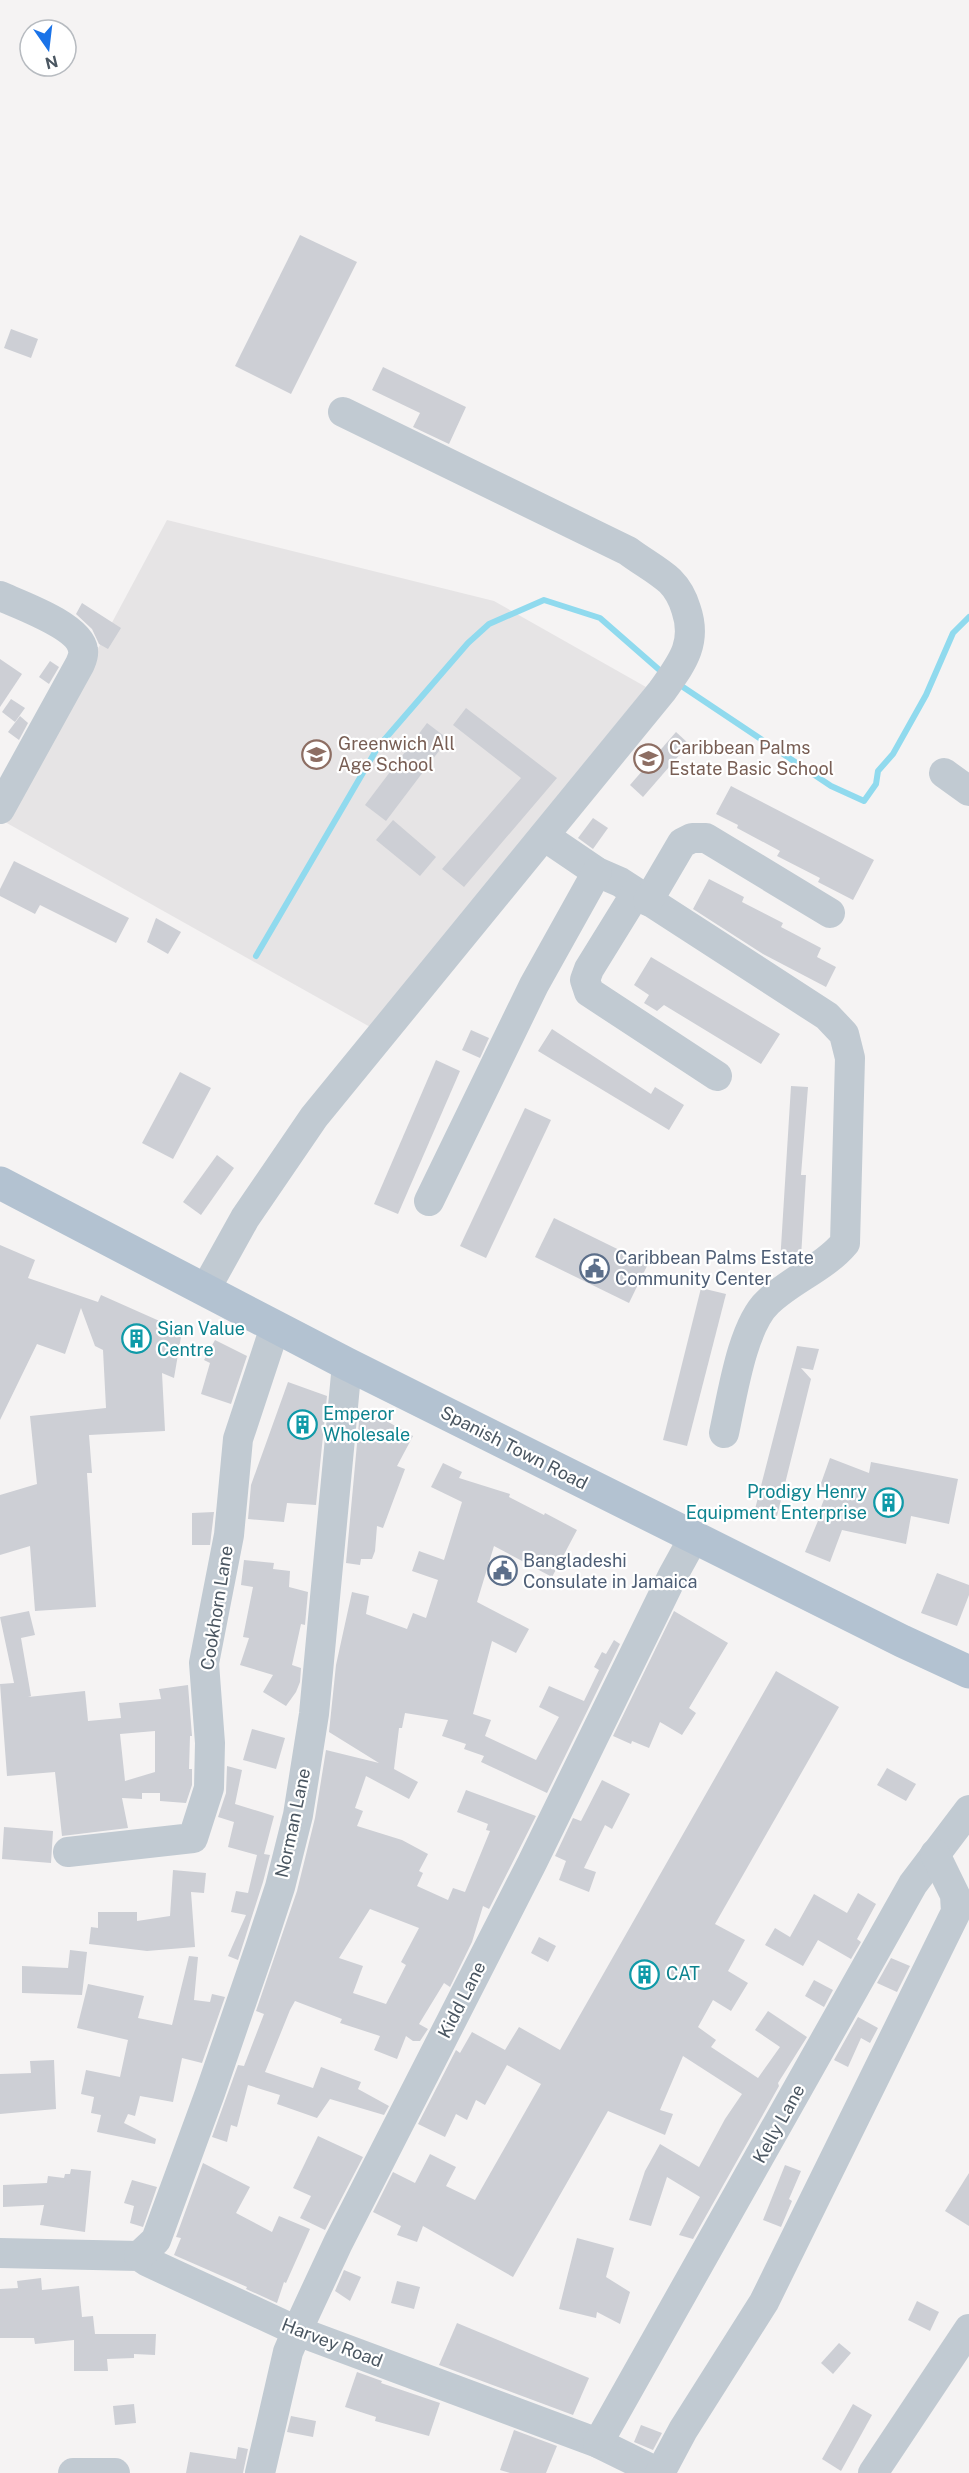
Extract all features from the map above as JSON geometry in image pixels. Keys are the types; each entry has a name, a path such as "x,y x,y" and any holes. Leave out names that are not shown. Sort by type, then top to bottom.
{"main road":[{"name":"Spanish Town Road","path":"0,1183 275,1328 902,1641 969,1672"}],"street":[{"path":"205,1290 245,1218 314,1117 662,690 682,663 691,641 689,618 682,597 670,581 628,551 343,412"},
{"path":"0,596 73,632 82,644 84,652 80,664 2,801"},
{"path":"944,773 969,791"},
{"path":"544,836 597,872 642,897 826,1016 844,1034 850,1058 845,1243 834,1256 768,1301 756,1316 747,1338 724,1432"},
{"path":"717,1076 589,992 585,980 589,969 681,843 692,838 706,838 830,913"},
{"path":"429,1201 534,985 597,872"},
{"name":"Cookhorn Lane","path":"68,1852 193,1838 201,1818 209,1788 210,1743 204,1663 230,1535 238,1439 275,1328"},
{"name":"Norman Lane","path":"138,2256 156,2240 210,2093 280,1887 298,1815 314,1714 347,1364"},
{"name":"Kidd Lane","path":"260,2473 288,2352 297,2331 338,2243 532,1863 672,1577 694,1537"},
{"name":"Kelly Lane","path":"598,2443 913,1884 969,1810"},
{"path":"659,2473 683,2430 764,2302 956,1912 955,1895 935,1854"},
{"name":"Harvey Road","path":"0,2253 138,2256 297,2331 598,2443 659,2473"},
{"path":"873,2473 969,2329"},
{"path":"73,2473 115,2473"}],"shaded area":[{"name":"Greenwich All Age School","path":"167,520 494,601 646,687 372,1028 5,822"}],"building":[{"path":"300,235 357,262 291,394 235,366"},
{"path":"11,329 38,339 31,358 4,348"},
{"path":"383,367 466,407 449,444 413,427 420,413 372,390"},
{"path":"82,603 121,628 108,649 99,644 92,629 76,614"},
{"path":"0,659 22,674 0,707"},
{"path":"50,661 59,667 49,684 39,677"},
{"path":"11,699 25,708 15,722 2,712"},
{"path":"466,708 557,778 464,887 442,869 521,778 453,725"},
{"path":"20,716 28,723 19,740 8,732"},
{"path":"427,723 448,739 386,821 365,805"},
{"path":"676,732 689,744 643,797 630,785"},
{"path":"731,786 874,860 853,900 818,882 820,878 777,856 780,851 716,814"},
{"path":"593,818 608,828 593,849 578,838"},
{"path":"393,820 436,857 420,876 376,840"},
{"path":"14,861 129,918 116,943 40,905 35,914 0,896 0,889"},
{"path":"709,879 744,897 742,902 783,923 781,927 821,948 817,957 836,967 826,987 763,954 693,909"},
{"path":"156,918 181,932 168,954 147,942"},
{"path":"651,957 780,1034 761,1064 664,1005 657,1011 644,1003 649,995 634,985"},
{"path":"552,1029 651,1094 655,1087 684,1105 669,1130 538,1051"},
{"path":"471,1030 489,1038 480,1058 462,1050"},
{"path":"436,1060 460,1071 398,1214 374,1204"},
{"path":"180,1072 211,1088 173,1159 142,1143"},
{"path":"791,1086 808,1087 801,1175 806,1175 801,1257 791,1264 780,1263"},
{"path":"525,1108 551,1120 486,1258 460,1246"},
{"path":"217,1155 234,1168 201,1215 183,1202"},
{"path":"554,1218 648,1264 629,1303 535,1257"},
{"path":"0,1245 35,1260 28,1278 98,1302 101,1295 182,1331 174,1378 162,1373 165,1431 89,1435 92,1473 87,1473 96,1607 35,1611 30,1546 0,1555 0,1495 37,1484 30,1416 106,1408 103,1350 95,1346 81,1308 65,1354 37,1344 0,1420"},
{"path":"701,1288 726,1294 687,1446 663,1440"},
{"path":"215,1340 247,1356 231,1404 201,1394 210,1363 204,1360"},
{"path":"797,1346 819,1349 813,1370 801,1368 811,1379 776,1520 754,1513"},
{"path":"288,1382 327,1396 316,1505 287,1503 284,1522 248,1519 251,1485"},
{"path":"360,1411 382,1422 383,1419 413,1436 397,1466 405,1469 383,1528 377,1526 372,1559 361,1559 360,1565 346,1563"},
{"path":"830,1458 869,1473 871,1462 958,1479 949,1524 911,1516 906,1544 842,1530 830,1562 805,1552 828,1489 820,1486"},
{"path":"443,1463 462,1472 459,1478 510,1494 509,1497 577,1530 552,1577 494,1546 477,1602 529,1629 516,1653 492,1641 473,1714 491,1720 485,1736 536,1760 559,1717 539,1707 549,1686 584,1701 599,1670 594,1667 602,1652 606,1654 614,1640 620,1644 547,1793 481,1762 484,1756 464,1749 466,1744 442,1736 448,1720 405,1713 402,1728 399,1728 394,1769 418,1782 409,1799 366,1776 355,1808 363,1811 357,1826 402,1840 428,1854 419,1871 423,1873 417,1886 448,1900 453,1888 465,1892 490,1831 486,1830 488,1824 457,1812 466,1790 536,1816 489,1909 483,1906 472,1942 450,1987 444,1983 419,2024 428,2029 420,2041 413,2041 406,2036 397,2059 374,2050 380,2036 340,2023 342,2019 295,2001 290,2010 265,2072 313,2088 321,2067 361,2082 358,2089 389,2106 384,2115 330,2099 317,2118 277,2104 280,2095 248,2085 237,2127 231,2125 227,2142 212,2137 238,2065 244,2066 264,2014 256,2011 297,1891 315,1818 326,1750 379,1763 329,1732 336,1665 352,1592 369,1596 366,1614 407,1629 413,1613 426,1618 438,1580 412,1571 419,1551 444,1560 462,1502 431,1487","holes":["370,1909 419,1928 401,1962 406,1965 386,2004 353,1993 363,1966 339,1958"]},
{"path":"214,1512 210,1545 192,1545 192,1513"},
{"path":"244,1560 274,1563 273,1569 290,1571 289,1587 308,1592 305,1625 301,1624 292,1665 301,1668 300,1682 286,1706 263,1692 273,1675 240,1665 249,1638 243,1637 253,1587 241,1585"},
{"path":"937,1573 969,1585 969,1595 957,1626 921,1613"},
{"path":"29,1611 35,1635 21,1638 31,1696 28,1697 85,1691 88,1721 121,1718 119,1703 161,1699 159,1689 188,1685 192,1736 190,1736 189,1769 192,1769 192,1785 186,1803 160,1801 160,1793 142,1793 142,1799 122,1798 128,1828 62,1836 55,1772 7,1776 0,1684 14,1683 0,1617","holes":["155,1731 155,1772 125,1781 120,1734"]},
{"path":"674,1611 728,1643 689,1708 696,1713 682,1735 660,1722 649,1748 632,1741 631,1744 613,1736"},
{"name":"CAT","path":"776,1671 839,1707 715,1924 745,1940 728,1971 748,1983 731,2011 713,2000 698,2027 716,2040 711,2047 758,2078 780,2047 755,2030 768,2011 807,2037 778,2083 779,2086 693,2239 679,2235 700,2197 667,2177 651,2226 629,2220 645,2171 660,2144 699,2167 725,2119 742,2094 683,2056 660,2110 673,2114 665,2135 608,2111 513,2277 423,2226 417,2242 397,2235 401,2226 373,2212 393,2172 415,2183 430,2154 456,2167 446,2186 475,2200 541,2084 507,2065 485,2105 476,2100 467,2120 456,2114 445,2137 418,2124 456,2050 460,2053 472,2032 505,2050 519,2027 560,2050"},
{"path":"252,1729 285,1738 276,1769 243,1760"},
{"path":"227,1766 242,1770 235,1804 274,1816 264,1854 270,1855 238,1960 228,1956 246,1915 231,1912 236,1891 248,1893 257,1855 228,1847 234,1822 218,1817 226,1793"},
{"path":"887,1768 916,1784 906,1801 877,1785"},
{"path":"602,1780 630,1794 612,1829 605,1825 584,1868 596,1872 589,1892 559,1880 566,1861 555,1856 573,1818 581,1821"},
{"path":"4,1827 53,1831 51,1863 2,1859"},
{"path":"173,1870 206,1873 204,1893 191,1892 195,1947 147,1951 89,1944 91,1927 98,1928 98,1912 137,1912 137,1921 170,1916"},
{"path":"858,1893 876,1904 857,1939 861,1942 851,1959 818,1940 803,1966 765,1945 775,1928 790,1937 814,1894 847,1913"},
{"path":"539,1937 556,1946 548,1962 531,1953"},
{"path":"70,1950 87,1952 82,1995 22,1993 22,1966 68,1968"},
{"path":"189,1956 198,1957 194,2000 210,2002 212,1994 225,1997 202,2063 182,2058 173,2102 140,2096 135,2116 128,2114 124,2123 156,2139 155,2144 97,2132 101,2115 91,2113 94,2097 81,2094 86,2070 120,2077 128,2040 77,2028 88,1984 144,1996 138,2018 172,2025"},
{"path":"891,1958 910,1966 897,1992 877,1983"},
{"path":"814,1980 833,1990 824,2007 805,1996"},
{"path":"858,2017 878,2028 870,2043 861,2038 848,2067 834,2060"},
{"path":"54,2060 56,2109 0,2114 0,2074 31,2073 30,2061"},
{"path":"318,2136 363,2157 325,2230 300,2218 311,2196 293,2188"},
{"path":"203,2163 250,2187 236,2213 272,2232 279,2216 310,2229 286,2283 284,2282 277,2303 246,2289 247,2287 174,2255 181,2238 176,2237"},
{"path":"785,2165 801,2171 789,2199 792,2201 781,2227 763,2220"},
{"path":"71,2169 91,2171 85,2232 40,2225 44,2205 3,2207 3,2185 47,2183 48,2176 64,2178 65,2174 70,2174"},
{"path":"969,2173 969,2226 945,2211"},
{"path":"132,2180 157,2187 143,2227 130,2223 134,2206 124,2203"},
{"path":"577,2238 614,2248 606,2277 630,2292 620,2324 597,2312 596,2318 559,2309"},
{"path":"344,2270 361,2277 350,2301 335,2291"},
{"path":"41,2278 42,2290 79,2286 82,2317 93,2316 95,2334 156,2334 155,2355 134,2354 134,2358 107,2359 108,2371 74,2371 74,2340 35,2344 34,2338 0,2338 0,2289 18,2288 17,2281"},
{"path":"397,2281 420,2287 414,2309 391,2303"},
{"path":"917,2301 939,2312 930,2331 908,2320"},
{"path":"457,2323 589,2378 573,2415 439,2365"},
{"path":"839,2343 851,2353 833,2374 821,2363"},
{"path":"357,2372 382,2381 381,2383 440,2403 429,2436 375,2421 376,2417 345,2407"},
{"path":"134,2404 136,2423 115,2425 113,2406"},
{"path":"853,2404 872,2415 841,2471 822,2459"},
{"path":"291,2416 316,2421 313,2437 287,2432"},
{"path":"641,2425 662,2433 653,2450 634,2442"},
{"path":"514,2430 557,2446 546,2473 510,2473 500,2470"},
{"path":"238,2447 248,2449 243,2473 186,2473 190,2452 236,2459"}],"waterway":[{"path":"256,956 378,747 468,643 489,624 544,600 600,618 664,674"},
{"path":"677,683 831,786 864,801 876,784 878,771 893,754 926,695 953,633 969,617"}],"place":[{"name":"Greenwich All Age School","path":"317,754"},
{"name":"Caribbean Palms Estate Basic School","path":"648,758"},
{"name":"Caribbean Palms Estate Community Center","path":"594,1268"},
{"name":"Sian Value Centre","path":"136,1339"},
{"name":"Emperor Wholesale","path":"302,1424"},
{"name":"Prodigy Henry Equipment Enterprise","path":"888,1502"},
{"name":"Bangladeshi Consulate in Jamaica","path":"502,1571"},
{"name":"CAT","path":"645,1974"}]}
